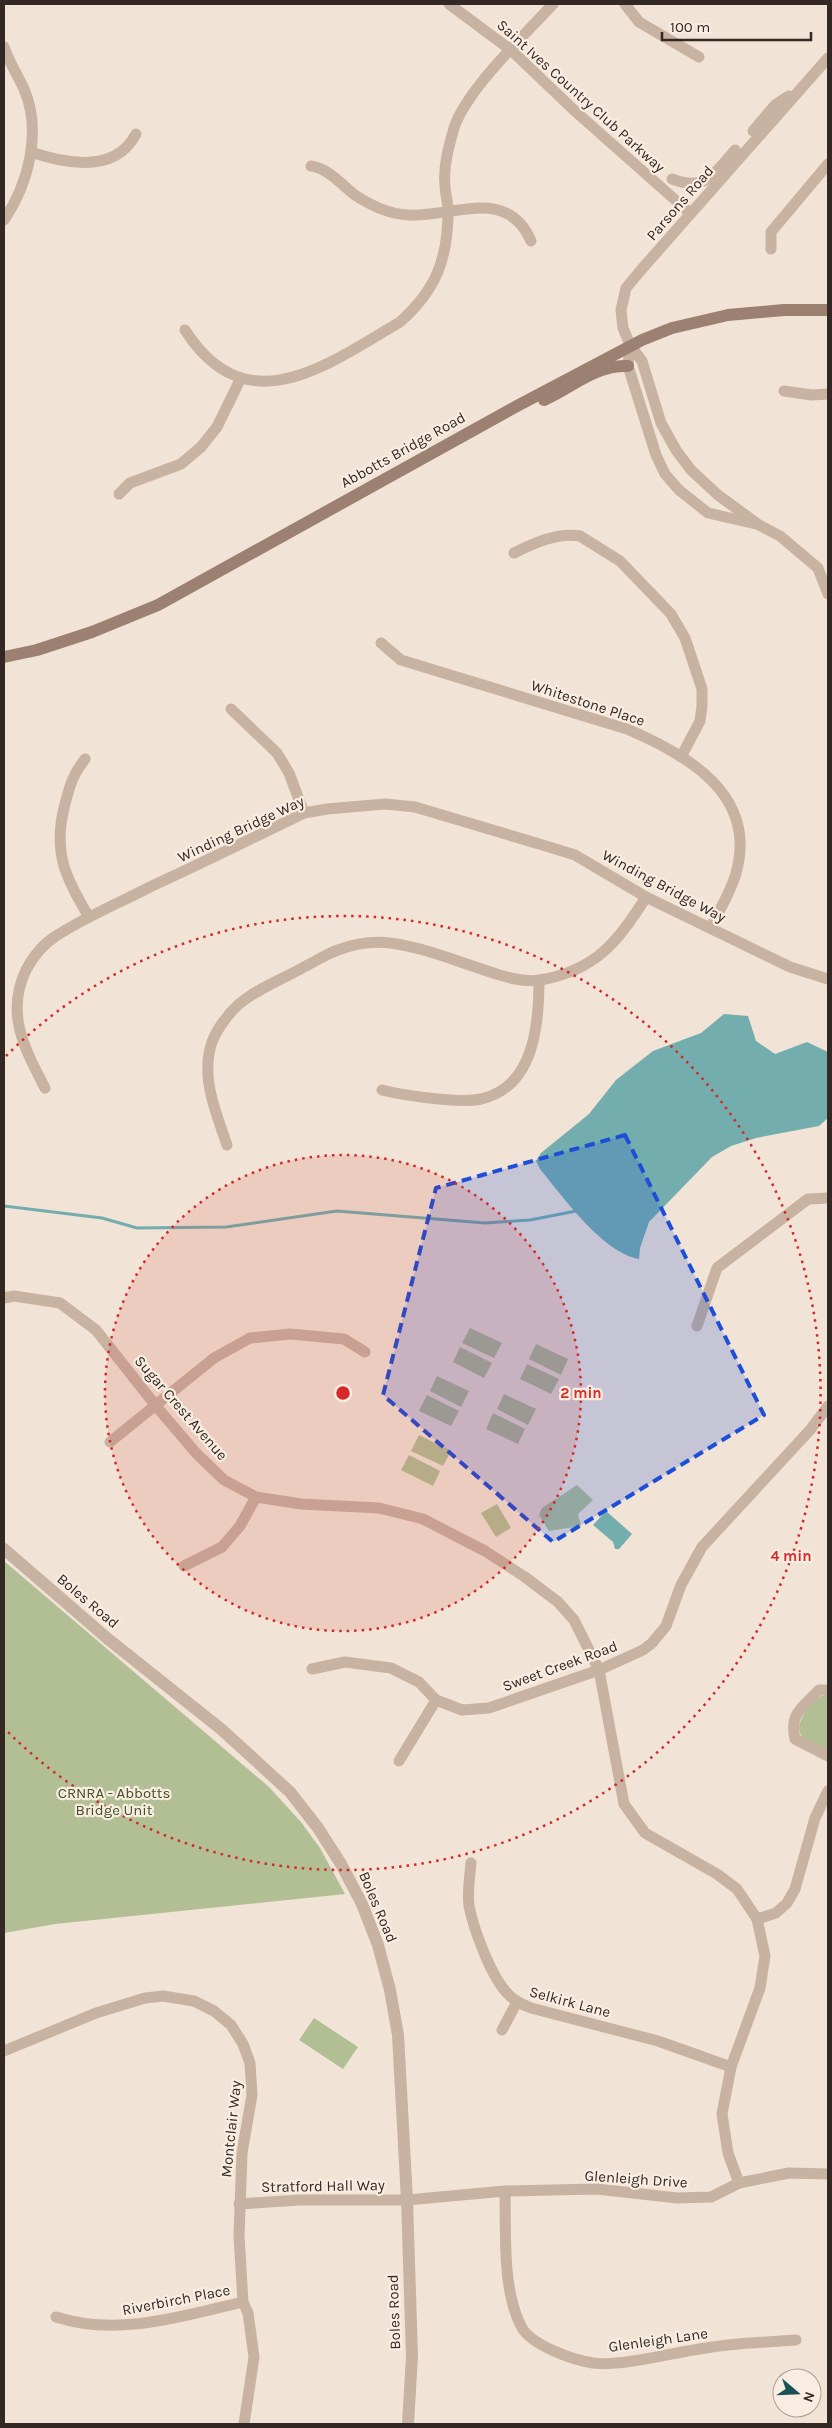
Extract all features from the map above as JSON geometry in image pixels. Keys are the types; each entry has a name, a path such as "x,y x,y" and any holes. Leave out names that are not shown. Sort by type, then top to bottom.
{"main road":[{"name":"Abbotts Bridge Road","path":"4,657 37,650 92,632 158,605 630,345 672,328 728,315 784,310 828,310"},
{"path":"517,406 538,403 596,372 614,365 628,366"}],"street":[{"name":"Saint Ives Country Club Parkway","path":"449,4 511,50 576,112 690,213"},
{"path":"185,330 197,349 226,370 241,378 267,382 299,377 319,370 400,322 428,292 435,281 445,253 448,210 444,183 446,166 455,127 466,103 553,4"},
{"path":"624,4 639,22 699,57"},
{"path":"4,47 24,89 30,110 33,134 31,152 22,187 4,220"},
{"name":"Parsons Road","path":"630,345 623,328 622,310 626,288 828,58"},
{"name":"Parsons Road","path":"672,179 698,185 710,179 775,105 784,98 796,94"},
{"path":"31,152 66,162 101,160 122,153 136,134"},
{"path":"771,249 770,232 828,164"},
{"path":"312,166 320,167 356,195 383,209 409,215 480,208 504,213 521,223 531,241"},
{"path":"630,345 628,366 656,455 665,474 679,490 708,512 759,525"},
{"path":"630,345 642,361 662,423 676,450 690,470 759,525 780,536 818,568 828,594"},
{"path":"119,494 130,483 181,464 201,447 218,427 241,378"},
{"path":"784,391 812,395 828,394"},
{"path":"514,553 535,542 572,534 580,536 620,561 671,614 685,638 702,689 700,721 681,757"},
{"path":"818,568 828,561"},
{"name":"Whitestone Place","path":"381,643 401,660 627,729 653,740 711,778 735,811 740,832 740,856 736,875 710,928"},
{"path":"231,709 277,753 289,773 304,813"},
{"path":"85,758 72,777 59,829 59,845 65,873 73,892 89,917"},
{"name":"Winding Bridge Way","path":"45,1088 24,1048 17,1018 19,991 26,970 37,952 54,936 89,917 304,813 327,809 385,804 415,807 575,855 646,897 790,967 828,979"},
{"path":"227,1145 211,1096 207,1069 212,1042 224,1021 239,1004 336,950 363,943 388,943 414,948 518,980 539,980 567,973 606,951 625,930 646,897"},
{"path":"382,1090 401,1095 463,1101 480,1099 500,1092 515,1079 527,1060 536,1037 539,1010 539,980"},
{"path":"697,1326 717,1268 808,1199 828,1198"},
{"name":"Sugar Crest Avenue","path":"4,1298 14,1296 60,1303 96,1330 196,1453 224,1480 256,1496 301,1504 378,1508 423,1519 446,1530 509,1567 558,1602 574,1620 598,1670 624,1804 645,1833 717,1874 737,1889 757,1919 765,1956 760,1988 731,2067 722,2114 728,2153 739,2183"},
{"path":"110,1442 214,1358 250,1338 290,1334 344,1339 365,1352"},
{"name":"Sweet Creek Road","path":"312,1669 345,1662 391,1668 419,1682 436,1700 462,1710 489,1708 598,1670 642,1650 652,1643 666,1626 681,1585 702,1548 810,1430 828,1406"},
{"path":"184,1566 222,1547 240,1526 256,1496"},
{"name":"Boles Road","path":"4,1549 108,1639 221,1730 290,1792 318,1828 341,1864 362,1904 378,1945 390,1990 398,2035 407,2200 412,2356 408,2424"},
{"path":"828,1690 819,1690 795,1714 792,1726 795,1739 828,1756"},
{"path":"399,1761 436,1700"},
{"path":"757,1919 776,1913 787,1903 795,1889 815,1818 828,1791"},
{"name":"Selkirk Lane","path":"471,1863 469,1905 480,1939 493,1971 506,1993 517,2002 531,2008 658,2041 731,2067"},
{"name":"Montclair Way","path":"4,2051 96,2013 145,1998 163,1996 194,2001 214,2011 231,2025 243,2044 252,2076 252,2095 242,2153 239,2204 244,2302 248,2313 254,2356 244,2424"},
{"path":"502,2030 517,2002"},
{"name":"Glenleigh Drive","path":"407,2200 505,2192 597,2189 677,2198 711,2197 739,2183 789,2173 828,2174"},
{"name":"Glenleigh Lane","path":"505,2192 508,2271 514,2309 522,2328 530,2338 562,2355 594,2363 602,2363 708,2347 796,2340"},
{"name":"Stratford Hall Way","path":"239,2204 300,2200 407,2200"},
{"name":"Riverbirch Place","path":"56,2317 89,2325 123,2326 244,2302"}],"highlighted area":[{"path":"625,1135 764,1415 553,1542 383,1395 436,1188"}],"green space":[{"path":"470,1328 502,1343 494,1358 462,1343"},
{"path":"536,1344 568,1359 561,1375 529,1359"},
{"path":"460,1347 492,1363 484,1378 453,1362"},
{"path":"527,1364 559,1379 551,1394 520,1379"},
{"path":"437,1376 469,1391 461,1407 430,1391"},
{"path":"504,1394 536,1409 528,1425 497,1409"},
{"path":"427,1395 459,1411 451,1426 419,1411"},
{"path":"493,1413 525,1429 518,1444 486,1429"},
{"path":"419,1435 451,1451 443,1466 411,1451"},
{"path":"409,1455 440,1471 433,1486 401,1470"},
{"path":"577,1485 593,1500 578,1514 581,1526 549,1531 539,1515 542,1508"},
{"path":"497,1504 511,1528 496,1537 481,1513"},
{"name":"CRNRA - Abbotts Bridge Unit","path":"4,1561 269,1787 301,1822 320,1848 345,1894 55,1924 4,1933"},
{"path":"828,1694 828,1751 803,1738 799,1730 800,1723 807,1710 817,1699"},
{"path":"314,2018 358,2047 343,2069 299,2040"}],"water":[{"path":"724,1014 748,1016 756,1041 775,1054 807,1042 828,1052 828,1118 819,1126 756,1138 731,1146 712,1157 649,1222 640,1248 639,1259 625,1255 598,1235 585,1222 540,1169 536,1161 541,1153 589,1114 616,1080 653,1051 701,1033"},
{"path":"606,1511 632,1534 619,1549 615,1549 613,1542 593,1525"}],"waterway":[{"path":"4,1206 102,1218 137,1228 226,1227 337,1211 485,1223 530,1220 576,1211"}]}
